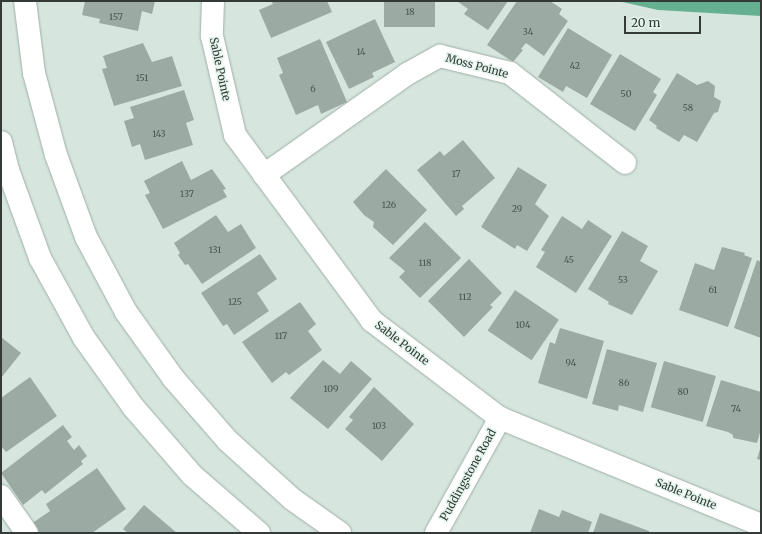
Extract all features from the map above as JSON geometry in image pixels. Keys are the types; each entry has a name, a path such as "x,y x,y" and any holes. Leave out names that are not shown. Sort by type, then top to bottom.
{"street":[{"path":"25,1 34,74 56,155 86,237 126,312 173,378 227,440 292,499 340,533"},
{"name":"Sable Pointe","path":"213,1 212,36 235,134 372,321 500,418 761,525"},
{"name":"Moss Pointe","path":"264,175 408,74 440,56 510,73 625,163"},
{"path":"1,142 8,170 40,258 84,338 134,408 192,475 259,533"},
{"name":"Puddingstone Road","path":"436,533 500,418"},
{"path":"1,496 27,533"}],"shaded area":[{"path":"618,1 761,1 761,16 658,10"}],"building":[{"path":"85,1 155,1 152,14 142,11 138,31 99,23 100,19 82,15"},
{"path":"271,1 327,1 332,12 271,38 259,10 273,4"},
{"path":"384,1 435,1 435,27 384,27"},
{"path":"457,1 508,1 488,30 464,14 468,9"},
{"path":"517,1 550,1 562,9 559,14 568,21 544,56 526,43 521,49 523,50 513,62 487,45"},
{"path":"375,19 395,62 372,73 374,77 349,89 326,42"},
{"path":"568,28 612,55 587,98 566,86 563,92 538,77"},
{"path":"320,39 347,102 321,114 318,105 296,115 279,75 283,73 277,58"},
{"path":"143,43 152,62 172,56 182,86 114,106 102,69 107,68 103,56"},
{"path":"620,54 661,79 653,92 657,95 635,131 590,104"},
{"path":"677,73 697,85 708,81 715,86 714,97 721,101 718,112 714,113 697,142 684,135 679,142 656,128 657,126 649,120"},
{"path":"184,90 194,120 186,123 193,145 145,160 140,144 132,147 124,121 134,118 130,107"},
{"path":"463,140 495,178 462,206 464,209 456,216 417,170 440,151 444,156"},
{"path":"182,161 191,180 212,169 226,189 223,190 227,197 163,229 145,195 150,193 144,181"},
{"path":"518,167 547,185 535,204 549,216 527,251 517,245 515,249 481,227"},
{"path":"386,169 427,210 393,245 373,227 374,222 364,215 353,202"},
{"path":"216,215 228,232 241,224 256,248 202,284 188,264 185,265 178,255 180,253 174,243"},
{"path":"562,216 582,229 588,220 612,236 576,293 536,267 545,252 541,250"},
{"path":"425,222 461,258 420,298 399,277 405,271 389,258"},
{"path":"622,231 648,246 640,261 658,271 632,315 608,304 609,302 588,289"},
{"path":"722,247 745,253 744,255 752,258 728,327 679,310 695,263 714,270"},
{"path":"260,254 277,279 257,293 269,311 234,335 227,324 223,326 201,293"},
{"path":"469,259 502,293 490,305 493,307 464,337 428,301"},
{"path":"757,260 761,262 761,338 734,328"},
{"path":"515,290 559,320 532,360 488,331"},
{"path":"300,302 316,324 308,331 322,350 289,375 286,372 272,383 242,342"},
{"path":"560,328 604,341 587,399 538,383 550,342 555,344"},
{"path":"1,337 21,353 1,378"},
{"path":"607,349 657,363 643,412 619,405 618,411 592,404"},
{"path":"323,360 340,374 351,361 372,379 328,429 290,398"},
{"path":"664,361 716,376 703,422 651,407"},
{"path":"30,377 57,416 6,452 1,446 1,398"},
{"path":"721,380 761,392 761,429 757,443 733,438 733,435 728,432 706,426"},
{"path":"374,387 414,424 382,461 345,429 353,420 349,417"},
{"path":"63,425 72,437 67,441 74,450 79,445 87,456 81,461 83,464 45,494 42,490 23,505 1,473"},
{"path":"761,446 761,460 757,459"},
{"path":"97,468 126,509 92,533 37,533 31,524 50,511 46,504"},
{"path":"144,505 177,533 128,533 123,529"},
{"path":"539,509 559,517 562,510 592,522 588,533 530,533"},
{"path":"600,513 649,531 649,533 593,533"}]}
